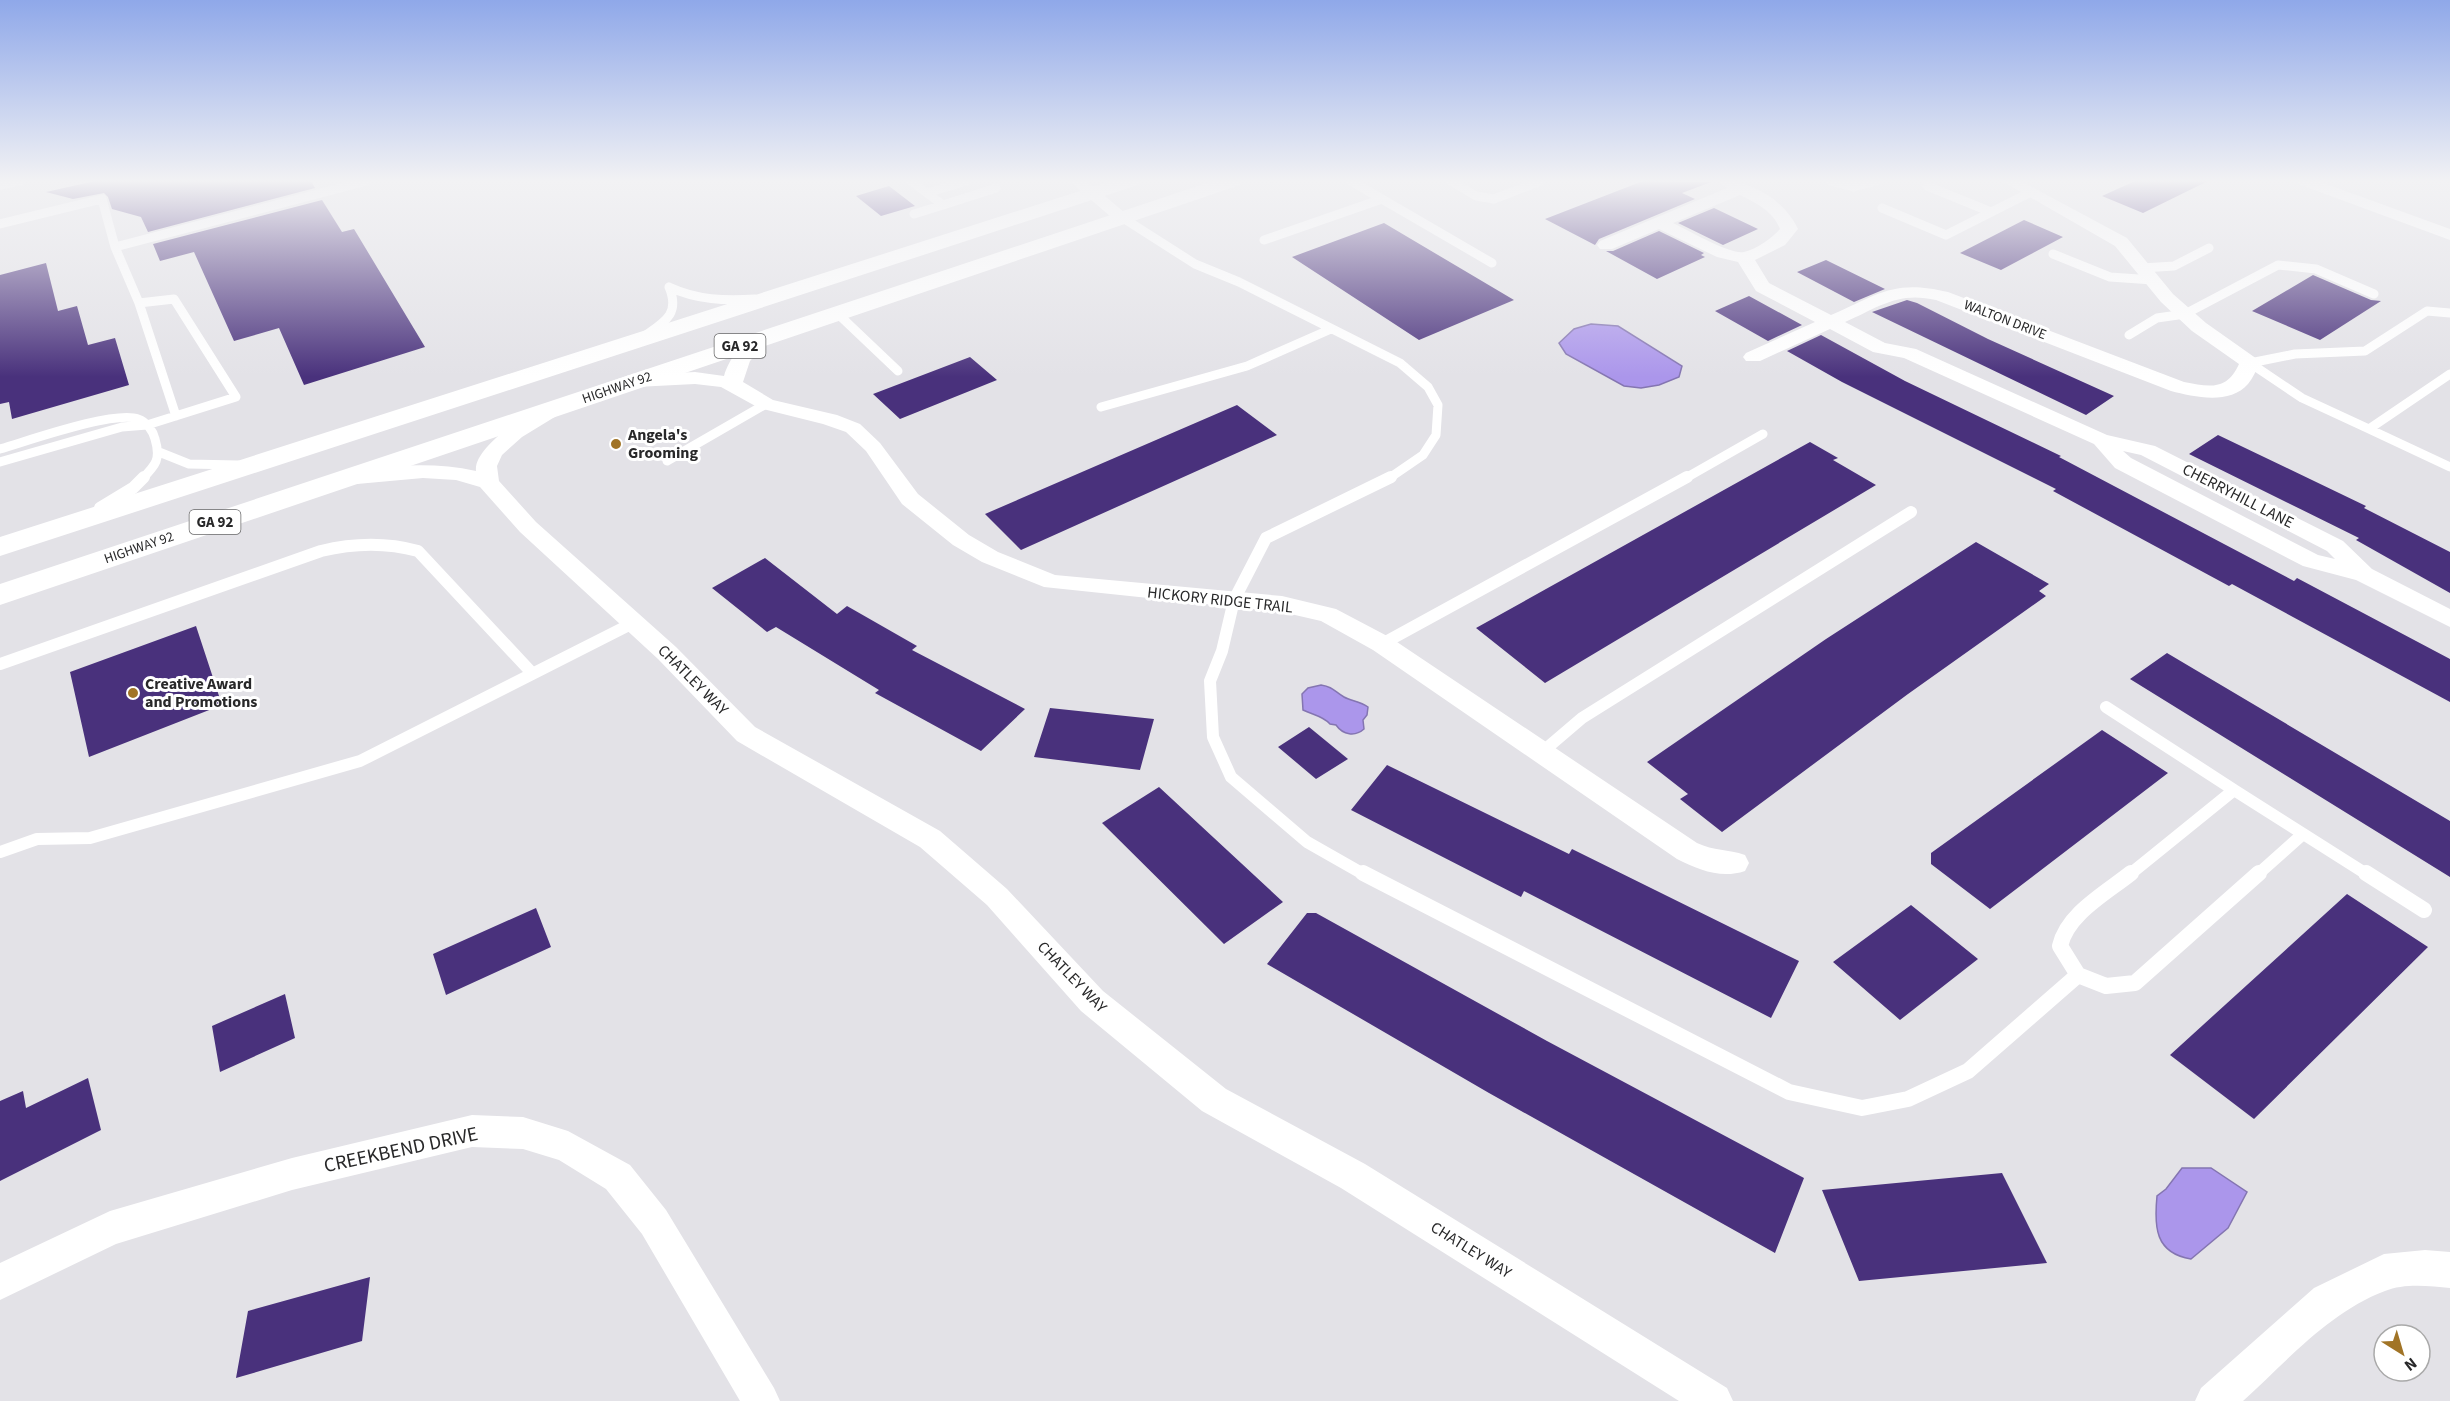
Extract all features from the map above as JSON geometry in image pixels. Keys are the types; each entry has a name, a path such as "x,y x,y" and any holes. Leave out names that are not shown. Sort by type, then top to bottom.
{"main road":[{"name":"GA 92","path":"0,547 774,296 915,246"},
{"name":"HIGHWAY 92","path":"0,595 1039,246"},
{"path":"0,570 129,526 261,477 324,451 373,426"}],"street":[{"path":"1708,246 1723,254 1745,258 1768,246"},
{"path":"2125,246 2185,314 2199,327 2250,363"},
{"name":"CHERRYHILL LANE","path":"1745,258 1762,287 1828,322 1881,348 1909,353 2101,440 2123,463 2311,561 2364,574 2450,620"},
{"name":"CHERRYHILL LANE","path":"1757,276 1784,281 1900,340 1909,353"},
{"name":"WALTON DRIVE","path":"1753,357 1898,292 1920,291 1942,296 2178,387 2201,393 2221,391 2240,382 2250,363"},
{"path":"733,384 737,365 743,356 763,339"},
{"name":"HICKORY RIDGE TRAIL","path":"636,381 695,378 733,384 766,404 830,419 853,428 873,447 910,499 961,540 990,557 1052,582 1282,604 1328,615 1382,644 1687,851 1707,861 1735,863"},
{"path":"348,478 436,471 465,475 488,482 486,466 493,452 515,433 556,408"},
{"name":"CHATLEY WAY","path":"488,482 528,527 668,653 746,734 930,839 997,897 1092,1002 1214,1100 1353,1176 1714,1401"},
{"name":"CREEKBEND DRIVE","path":"0,1282 110,1228 292,1174 472,1131 523,1133 568,1147 618,1177 654,1222 761,1401"},
{"path":"2214,1401 2327,1301 2384,1272 2425,1268 2450,1270"}],"lane":[{"path":"1167,246 1195,264 1239,282 1400,363 1421,379 1437,405 1436,435 1423,455 1390,478 1266,538 1234,600 1222,651 1210,681 1213,737 1231,777 1307,842 1372,879 1789,1092 1862,1108 1908,1099 1968,1071 2078,975"},
{"path":"1463,246 1492,263"},
{"path":"115,247 139,303 176,416"},
{"path":"2053,254 2110,277 2147,274 2174,267 2209,248"},
{"path":"2129,335 2157,318 2185,314 2278,265 2316,269 2374,294"},
{"path":"638,340 659,326 673,311 673,295 669,287 693,297 724,301 774,296"},
{"path":"0,462 122,427 147,425 236,397 174,299 139,303"},
{"path":"2250,363 2295,354 2365,351 2427,311 2450,313"},
{"path":"838,314 897,370"},
{"path":"1101,407 1246,366 1331,329"},
{"path":"2250,363 2302,398 2450,466"},
{"path":"2369,429 2450,374"},
{"path":"667,461 766,404"},
{"path":"0,449 116,417 139,420 153,430 159,452 155,466 147,477 133,488 67,525"},
{"path":"1382,644 1628,511 1763,434"},
{"path":"159,452 176,460 202,466 266,461"},
{"path":"1541,753 1582,718 1911,512"},
{"path":"0,664 321,551 346,544 369,542 418,551 532,673"},
{"path":"0,852 37,838 90,838 360,761 633,623"},
{"path":"2106,707 2424,910"},
{"path":"2234,790 2074,919 2063,933 2060,946 2078,975 2106,986 2135,983 2303,834"}],"shaded area":[{"path":"1591,324 1618,326 1682,366 1679,377 1659,385 1641,388 1624,386 1566,354 1559,343 1574,329"},
{"path":"1321,685 1368,707 1367,715 1363,720 1364,729 1353,734 1346,733 1336,725 1303,710 1302,694 1308,688"},
{"path":"2182,1168 2211,1168 2247,1192 2228,1228 2191,1259 2179,1256 2164,1245 2159,1237 2156,1218 2157,1196 2166,1189"}],"building":[{"path":"154,246 364,246 425,347 304,385 279,328 234,341 194,252 160,261"},
{"path":"1321,246 1423,246 1514,300 1419,340 1292,257"},
{"path":"1624,246 1690,246 1704,253 1701,255 1705,257 1657,279 1606,251"},
{"path":"1973,246 2045,246 2001,270 1960,253"},
{"path":"1826,260 1885,289 1854,302 1797,272"},
{"path":"46,263 58,311 77,306 88,345 115,338 129,385 12,419 9,402 0,404 0,275"},
{"path":"2313,275 2371,300 2381,301 2320,340 2252,311"},
{"path":"1749,296 1802,325 1768,341 1715,311"},
{"path":"1907,300 2114,396 2086,415 1872,312"},
{"path":"1821,335 1905,381 2061,456 2059,457 2294,581 2297,578 2450,659 2450,702 2232,584 2229,586 2053,491 2056,489 1842,382 1787,351"},
{"path":"970,357 997,380 900,419 873,394"},
{"path":"1237,405 1277,435 1021,550 985,514"},
{"path":"2218,435 2366,506 2364,508 2450,552 2450,593 2356,540 2359,538 2189,454"},
{"path":"1810,442 1838,458 1833,460 1876,485 1545,683 1476,628"},
{"path":"1976,542 2049,584 2039,591 2046,596 1908,694 1722,832 1680,799 1688,794 1647,762 1826,639"},
{"path":"765,558 837,614 847,606 917,646 912,650 1025,709 981,751 875,693 879,690 776,627 767,632 712,588"},
{"path":"196,626 222,705 89,757 70,672"},
{"path":"2167,653 2450,821 2450,877 2130,679"},
{"path":"1050,708 1154,719 1140,770 1034,757"},
{"path":"1309,727 1348,759 1316,779 1278,747"},
{"path":"2102,730 2168,773 1990,909 1931,864 1931,853"},
{"path":"1387,765 1569,854 1572,849 1799,961 1771,1018 1524,891 1521,897 1351,810"},
{"path":"1159,787 1283,902 1224,944 1102,823"},
{"path":"2347,894 2428,947 2254,1119 2170,1055"},
{"path":"1911,905 1978,959 1900,1020 1833,962"},
{"path":"536,908 551,947 446,995 433,954"},
{"path":"1307,913 1316,913 1547,1041 1804,1178 1775,1253 1489,1093 1267,964"},
{"path":"285,994 295,1038 220,1072 212,1026"},
{"path":"88,1078 101,1130 0,1181 0,1101 23,1091 26,1108"},
{"path":"2002,1173 2047,1263 1859,1281 1822,1190"},
{"path":"370,1277 362,1341 236,1378 248,1311"}],"place":[{"name":"Angela's Grooming","path":"616,444"},
{"name":"Creative Award and Promotions","path":"133,693"}]}
